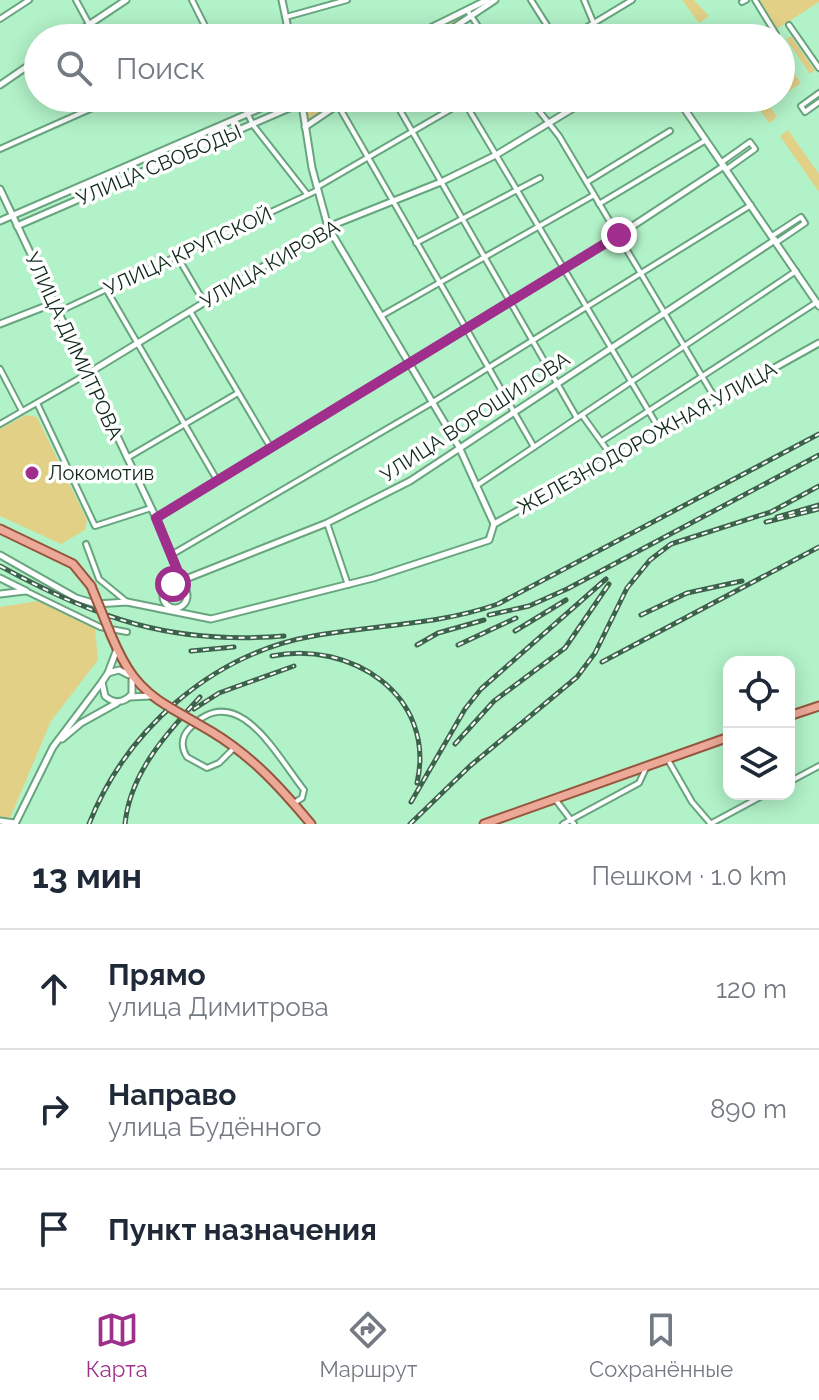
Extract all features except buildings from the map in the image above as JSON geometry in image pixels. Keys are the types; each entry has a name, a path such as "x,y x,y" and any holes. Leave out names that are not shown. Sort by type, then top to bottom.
{"main road":[{"path":"0,529 73,564 91,586 131,677 151,696 235,746 269,774 311,824"},
{"path":"795,714 819,706"},
{"path":"484,824 723,739"}],"street":[{"path":"0,19 29,0"},
{"path":"76,0 89,24 126,0"},
{"path":"192,0 204,24"},
{"path":"282,0 288,24"},
{"path":"286,17 347,0"},
{"path":"455,24 487,0"},
{"path":"443,24 495,0"},
{"path":"531,0 546,24"},
{"path":"584,0 594,24 633,1"},
{"path":"755,0 770,24"},
{"path":"469,13 476,24"},
{"path":"795,34 819,68"},
{"path":"0,85 24,69"},
{"path":"819,93 801,106 805,112 819,102"},
{"path":"0,149 83,112"},
{"name":"УЛИЦА СВОБОДЫ","path":"17,226 279,112"},
{"path":"303,112 328,227 459,447 494,524"},
{"path":"305,127 328,112"},
{"path":"342,112 534,447"},
{"path":"401,112 557,383 613,458"},
{"name":"УЛИЦА КРУПСКОЙ","path":"58,312 307,194 444,112"},
{"path":"470,112 660,430"},
{"path":"539,112 619,235 715,398"},
{"name":"УЛИЦА КИРОВА","path":"0,424 328,227 441,182 496,155 567,112"},
{"path":"602,441 700,374 818,304 687,112"},
{"path":"247,113 307,194"},
{"name":"УЛИЦА СВОБОДЫ","path":"0,221 247,113"},
{"path":"586,182 670,131"},
{"path":"599,204 706,140"},
{"path":"156,518 755,149 750,142 724,166"},
{"path":"416,243 540,178"},
{"name":"УЛИЦА ДИМИТРОВА","path":"0,189 156,518 186,592"},
{"path":"381,316 594,195"},
{"path":"171,555 433,402 751,205"},
{"name":"УЛИЦА ВОРОШИЛОВА","path":"173,584 327,523 410,481 775,239 805,223 801,217 775,239"},
{"path":"177,256 204,303"},
{"path":"476,486 796,271"},
{"path":"106,289 217,480"},
{"path":"0,324 54,303"},
{"path":"190,311 271,448"},
{"name":"ЖЕЛЕЗНОДОРОЖНАЯ УЛИЦА","path":"0,555 76,598 96,604 127,602 211,619 348,585 489,540 494,524 715,398 819,343"},
{"path":"0,369 22,411"},
{"path":"127,458 238,393"},
{"path":"37,403 95,526 151,508"},
{"path":"327,523 348,585"},
{"path":"86,544 99,579 127,602"},
{"path":"0,578 100,627 127,632"},
{"path":"173,584 181,585 186,592 192,616 166,603 163,596 173,584"},
{"path":"0,594 26,591"},
{"path":"161,610 175,607 186,600"},
{"path":"0,821 15,823 53,747 108,673 117,648"},
{"path":"108,673 119,670 131,677 133,689 129,698"},
{"path":"102,682 105,696 119,702"},
{"path":"53,747 81,723 119,702 151,696"},
{"path":"235,746 219,763 207,768 187,757 182,743 186,731 208,712 231,710 247,720 304,790 302,798 294,803"},
{"path":"667,759 692,802 711,824 755,800"},
{"path":"795,779 819,766"},
{"path":"563,824 573,822 639,783 646,768"},
{"path":"555,799 573,822"}],"shaded area":[{"path":"682,0 694,0 709,16 699,23"},
{"path":"758,0 819,0 785,24 774,24"},
{"path":"467,10 471,16 459,24 438,24"},
{"path":"795,42 815,70 810,74 795,52"},
{"path":"303,112 327,112 305,127"},
{"path":"762,112 774,112 777,117 769,123"},
{"path":"788,130 819,174 819,192 780,136"},
{"name":"Локомотив","path":"26,415 37,417 87,520 85,530 61,544 0,516 0,429"},
{"path":"38,601 95,628 98,660 51,721 10,818 0,817 0,607"}],"railway":[{"path":"89,824 125,758 150,728 207,679 241,660 276,645 313,636 430,620 498,604 819,434"},
{"path":"489,615 529,606 567,589 819,455"},
{"path":"410,824 470,766 577,677 595,653 627,588 650,560 671,544 771,512 819,486"},
{"path":"777,517 819,505"},
{"path":"766,522 819,509"},
{"path":"602,662 819,547"},
{"path":"0,566 70,601 136,624 206,636 284,636"},
{"path":"411,802 465,709 481,689 606,579"},
{"path":"641,615 687,593 742,581"},
{"path":"455,744 494,701 565,648 609,584"},
{"path":"515,631 566,600"},
{"path":"458,645 516,618"},
{"path":"417,645 438,633 484,620"},
{"path":"191,651 234,647"},
{"path":"272,656 301,653 330,657 357,666 381,680 400,700 414,724 420,752 417,783"},
{"path":"194,709 219,693 294,666"},
{"path":"125,824 128,805 142,771 163,740 200,697"}],"place":[{"name":"Локомотив","path":"32,473"}],"route":[{"path":"173,584 181,579 156,518 619,235"}]}
